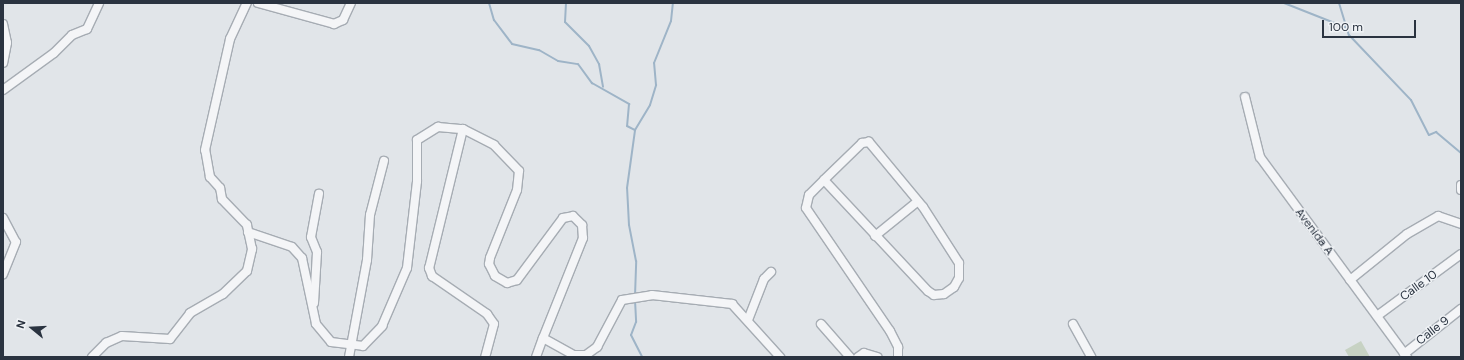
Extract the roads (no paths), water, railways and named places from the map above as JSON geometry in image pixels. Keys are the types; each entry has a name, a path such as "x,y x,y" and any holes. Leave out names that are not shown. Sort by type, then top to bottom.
{"street":[{"path":"3,90 54,53 72,35 87,29 100,3"},
{"path":"92,357 106,343 122,336 166,340 173,337 190,313 223,294 247,271 252,249 248,232 210,177 205,150 230,39 247,3"},
{"path":"258,3 334,24 343,20 351,3"},
{"path":"3,24 7,44 3,63"},
{"name":"Avenida A","path":"1245,97 1260,157 1406,355"},
{"path":"248,232 280,241 302,258 313,316 331,342 351,346 363,346 382,326 406,268 417,181 417,140 438,127 463,129 494,145 519,171 516,190 490,258 489,264 495,276 507,283 517,280 563,218 573,216 582,225 583,238 536,357"},
{"path":"463,129 429,268 432,276 491,319 494,334 485,357"},
{"path":"824,180 928,291 944,294 954,288 959,278 958,263 918,201 869,142 862,143 824,180 809,195 806,208 890,331 898,347 898,357"},
{"path":"350,357 367,260 370,215 384,161"},
{"path":"1461,185 1461,190"},
{"path":"313,316 317,265 312,232 319,194"},
{"path":"875,236 918,201"},
{"path":"1350,280 1407,234 1438,216 1461,224"},
{"path":"3,218 16,242 3,274"},
{"name":"Calle 10","path":"1377,316 1461,254"},
{"path":"748,320 764,279 770,272"},
{"path":"543,338 574,355 586,355 597,347 622,300 633,297 726,302 748,320 780,357"},
{"name":"Calle 9","path":"1406,355 1461,309"},
{"path":"821,324 850,357"},
{"path":"1073,324 1091,357"},
{"path":"858,357 864,353 876,357"}],"waterway":[{"path":"489,3 494,20 512,44 539,50 558,61 578,64 592,83 629,104 627,126 635,130"},
{"path":"566,3 565,22 589,46 599,64 603,87"},
{"path":"635,296 636,261 629,225 627,188 635,130 650,105 656,85 654,63 671,21 673,3"},
{"path":"1284,3 1347,28"},
{"path":"1339,3 1349,35 1411,100 1429,135 1436,132 1461,153"},
{"path":"635,300 636,322 631,335 642,357"}]}
